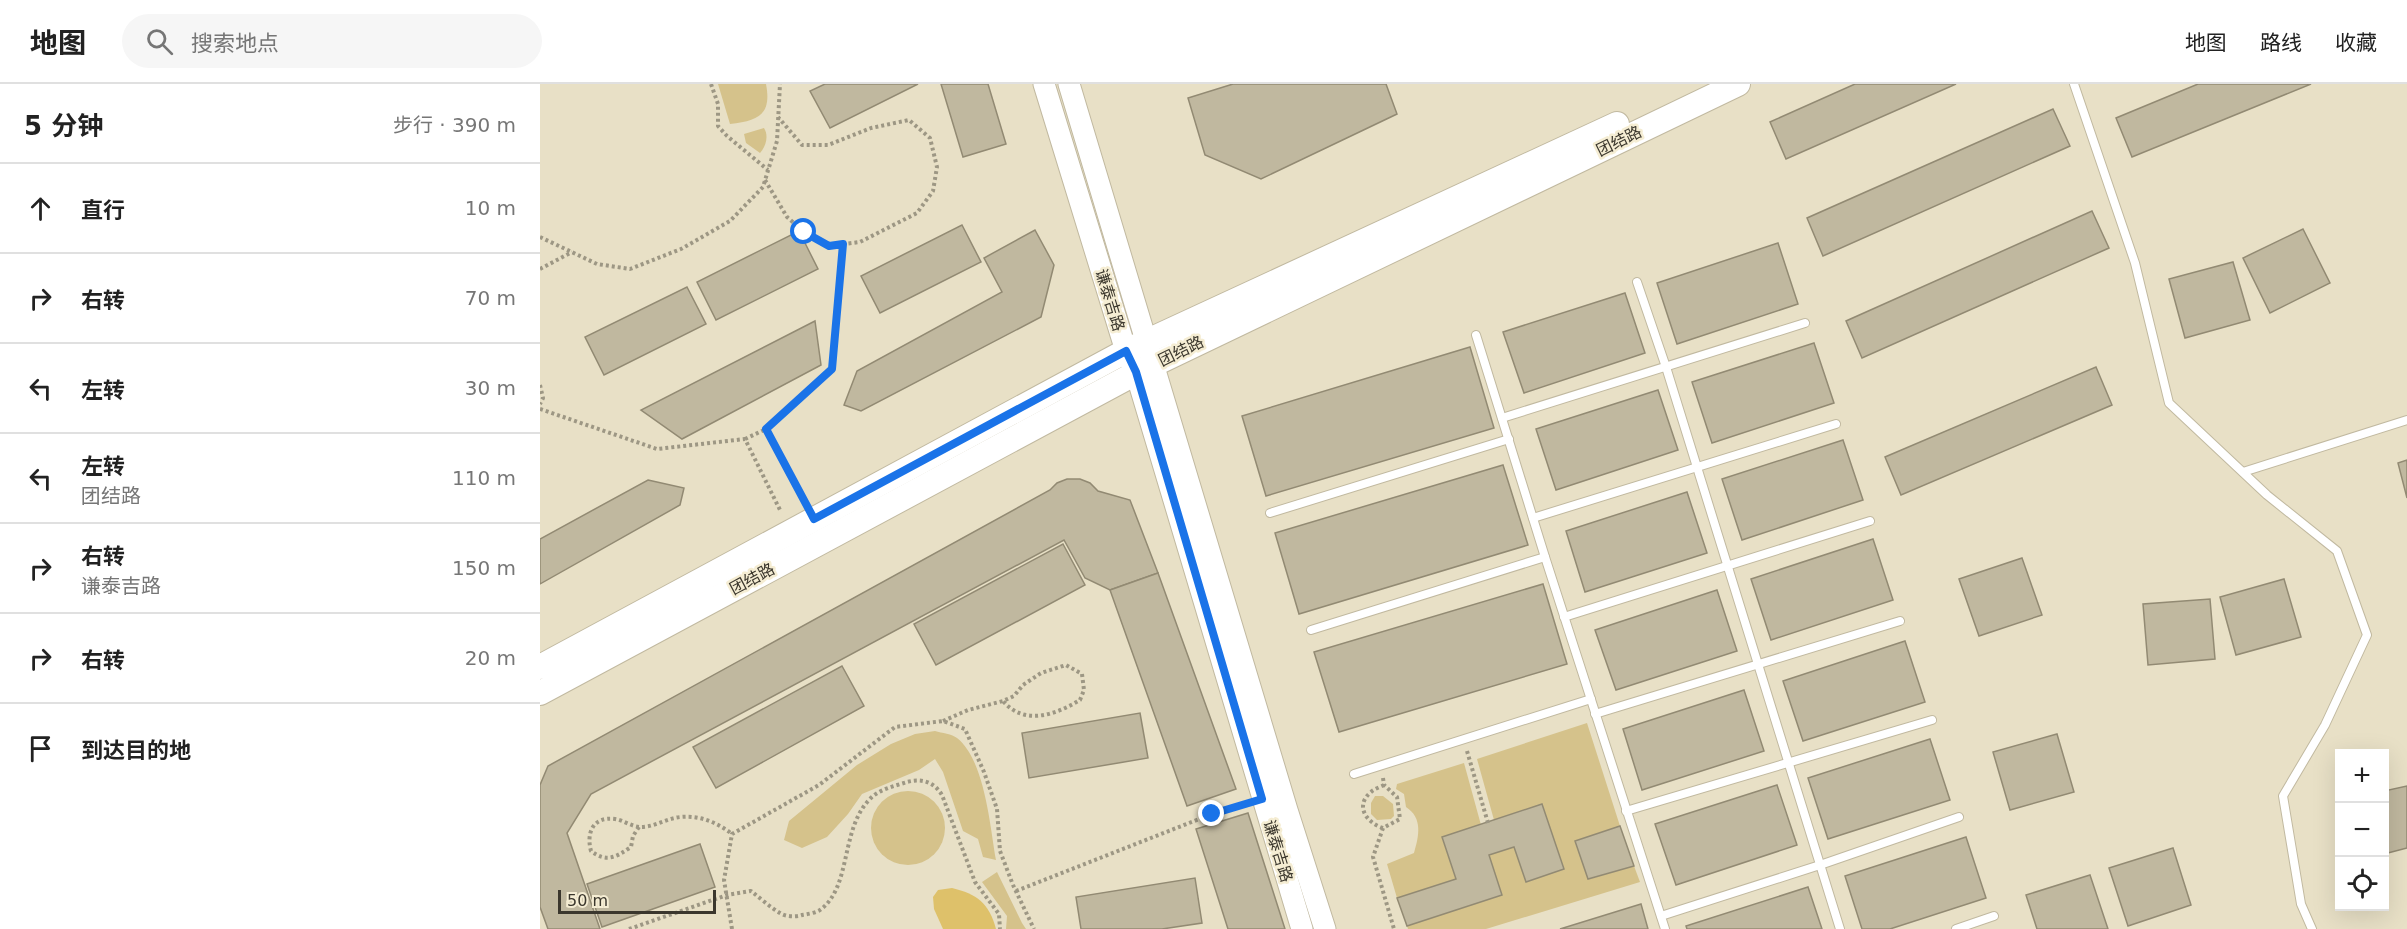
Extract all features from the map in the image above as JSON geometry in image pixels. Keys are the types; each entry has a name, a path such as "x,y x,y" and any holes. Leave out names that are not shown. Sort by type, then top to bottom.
{"main road":[{"name":"团结路","path":"540,667 814,519 1140,357 1704,84"},
{"name":"团结路","path":"540,693 1140,357 1738,84"}],"street":[{"name":"谦泰吉路","path":"1044,84 1140,357 1325,929"},
{"name":"谦泰吉路","path":"1069,84 1140,357 1262,799 1302,929"}],"lane":[{"path":"2074,84 2135,263 2169,404 2243,472 2337,551 2367,635 2325,725 2283,796 2301,904 2312,929"},
{"path":"1637,282 1666,367 1840,929"},
{"path":"1502,418 1804,324"},
{"path":"1476,335 1665,929"},
{"path":"2243,472 2407,420"},
{"path":"1533,518 1836,424"},
{"path":"1270,513 1509,439"},
{"path":"1564,617 1870,521"},
{"path":"1311,630 1545,557"},
{"path":"1595,714 1899,621"},
{"path":"1354,774 1591,699"},
{"path":"1626,811 1932,720"},
{"path":"1660,916 1820,865 1959,817"},
{"path":"1956,929 1994,916"}],"path":[{"path":"711,84 718,104 718,126 768,170"},
{"path":"540,237 597,264 630,269 681,249 730,221 763,187 777,141 780,84"},
{"path":"765,180 787,217 804,232 829,246 860,242 917,213 933,191 937,167 930,138 909,120 871,128 828,146 802,146 778,117"},
{"path":"540,409 657,449 745,439 766,429 832,369 843,244"},
{"path":"540,269 572,252"},
{"path":"540,385 543,398 540,404"},
{"path":"766,429 814,519"},
{"path":"745,439 790,532"},
{"path":"732,834 819,785 895,727 943,721 968,710 1003,702 1014,696 1023,685 1041,673 1066,665 1082,674 1084,690 1080,700 1066,709 1031,716 1012,712 1003,702"},
{"path":"943,721 965,729 984,772 997,809 1000,851 1034,929"},
{"path":"1463,739 1488,822"},
{"path":"1379,766 1384,785 1396,797 1400,819 1383,828 1373,857 1394,929"},
{"path":"629,929 727,894 751,891 782,915 798,916 818,912 828,903 837,888 853,825 870,798 887,788 911,781 925,781 936,786 942,795 975,882 999,914 1000,929"},
{"path":"1383,828 1372,825 1365,816 1363,804 1371,792 1384,785"},
{"path":"1016,891 1212,814 1262,799"},
{"path":"639,827 633,836 631,846 614,859 601,858 591,851 589,833 593,825 604,819 616,819 639,827 659,825 681,817 716,822 732,834"},
{"path":"732,834 724,880 732,929"}],"shaded area":[{"path":"718,84 766,84 765,109 748,121 730,124"},
{"path":"764,128 766,141 760,153 746,143 744,134"},
{"path":"1587,723 1620,826 1575,841 1589,879 1634,866 1640,882 1486,929 1408,929 1407,926 1502,895 1489,855 1514,847 1526,882 1564,869 1542,805 1494,820 1477,759"},
{"path":"935,731 957,738 974,762 985,795 996,860 983,857 978,839 963,831 943,772 935,759 919,770 862,794 827,837 802,848 784,840 789,821 857,765 891,744 915,734"},
{"path":"1464,763 1481,825 1442,838 1456,879 1397,898 1387,864 1414,853 1418,828 1415,816 1406,807 1404,794 1396,789 1397,784"},
{"path":"908,791 929,797 939,807 945,828 939,849 929,859 908,865 887,859 877,849 871,828 877,807 887,797"},
{"path":"1375,796 1383,796 1393,804 1394,816 1391,819 1377,820 1371,814 1371,803"},
{"path":"997,872 1026,929 1006,929 1007,916 982,882"},
{"path":"952,888 968,893 981,901 990,912 996,929 943,929 934,909 933,897 938,890"}],"building":[{"path":"825,84 918,84 830,128 810,91"},
{"path":"941,84 988,84 1006,144 963,157"},
{"path":"1233,84 1386,84 1397,114 1261,179 1205,155 1188,98"},
{"path":"1855,84 1956,84 1786,159 1770,122"},
{"path":"2198,84 2311,84 2132,157 2116,118"},
{"path":"2053,109 2070,146 1823,256 1807,218"},
{"path":"2092,211 2109,248 1862,358 1846,321"},
{"path":"962,225 981,262 880,313 861,276"},
{"path":"2303,229 2330,283 2270,313 2243,258"},
{"path":"1035,230 1054,265 1041,317 861,411 844,405 857,371 1002,292 984,258"},
{"path":"799,231 818,269 716,320 697,282"},
{"path":"1778,243 1798,304 1677,344 1657,283"},
{"path":"2233,262 2250,320 2185,338 2169,279"},
{"path":"687,287 706,324 604,375 585,337"},
{"path":"1625,293 1645,353 1524,393 1503,332"},
{"path":"815,321 821,365 682,439 641,410"},
{"path":"1814,343 1834,403 1712,443 1692,382"},
{"path":"1470,347 1494,428 1266,496 1242,416"},
{"path":"2096,367 2112,405 1901,495 1885,457"},
{"path":"1658,390 1678,450 1556,490 1536,429"},
{"path":"1843,440 1863,500 1742,540 1722,479"},
{"path":"2407,460 2407,498 2398,463"},
{"path":"1503,465 1528,545 1299,614 1275,533"},
{"path":"1067,479 1080,479 1090,483 1098,491 1130,500 1158,573 1110,590 1085,578 1064,540 591,794 567,833 600,929 548,929 540,907 540,785 548,766"},
{"path":"648,480 684,488 680,505 540,584 540,539"},
{"path":"1687,492 1707,553 1585,592 1566,531"},
{"path":"1873,539 1893,600 1771,640 1751,579"},
{"path":"1063,544 1085,585 936,665 914,624"},
{"path":"2022,558 2042,615 1979,636 1959,579"},
{"path":"1158,573 1236,789 1187,806 1110,590"},
{"path":"2284,579 2301,637 2236,655 2220,597"},
{"path":"1543,584 1567,664 1339,732 1314,652"},
{"path":"1717,590 1737,651 1616,690 1595,630"},
{"path":"2210,599 2215,659 2148,665 2143,604"},
{"path":"1905,641 1925,702 1803,741 1783,681"},
{"path":"842,666 864,706 716,788 693,747"},
{"path":"1744,690 1764,751 1642,790 1623,729"},
{"path":"1140,713 1148,758 1029,778 1022,733"},
{"path":"2057,734 2074,792 2010,810 1993,752"},
{"path":"1930,739 1950,800 1828,839 1808,778"},
{"path":"1777,785 1797,845 1676,885 1655,824"},
{"path":"2407,786 2407,848 2389,853 2389,803 2389,790"},
{"path":"1542,804 1564,869 1526,882 1514,847 1489,855 1502,895 1407,926 1397,898 1456,879 1442,837"},
{"path":"1248,813 1285,929 1228,929 1196,829"},
{"path":"1620,826 1634,866 1588,879 1575,841"},
{"path":"1966,837 1986,898 1890,929 1862,929 1845,876"},
{"path":"700,844 715,887 602,927 587,884"},
{"path":"2173,848 2191,905 2128,926 2109,868"},
{"path":"2090,875 2108,929 2037,929 2026,895"},
{"path":"1195,878 1202,923 1162,929 1081,929 1076,897"},
{"path":"1808,887 1822,929 1687,929 1686,926"},
{"path":"1641,904 1648,929 1560,929"}],"route":[{"path":"804,232 829,246 843,244 832,369 766,429 814,519 1126,351 1136,372 1262,799 1212,814"}]}
